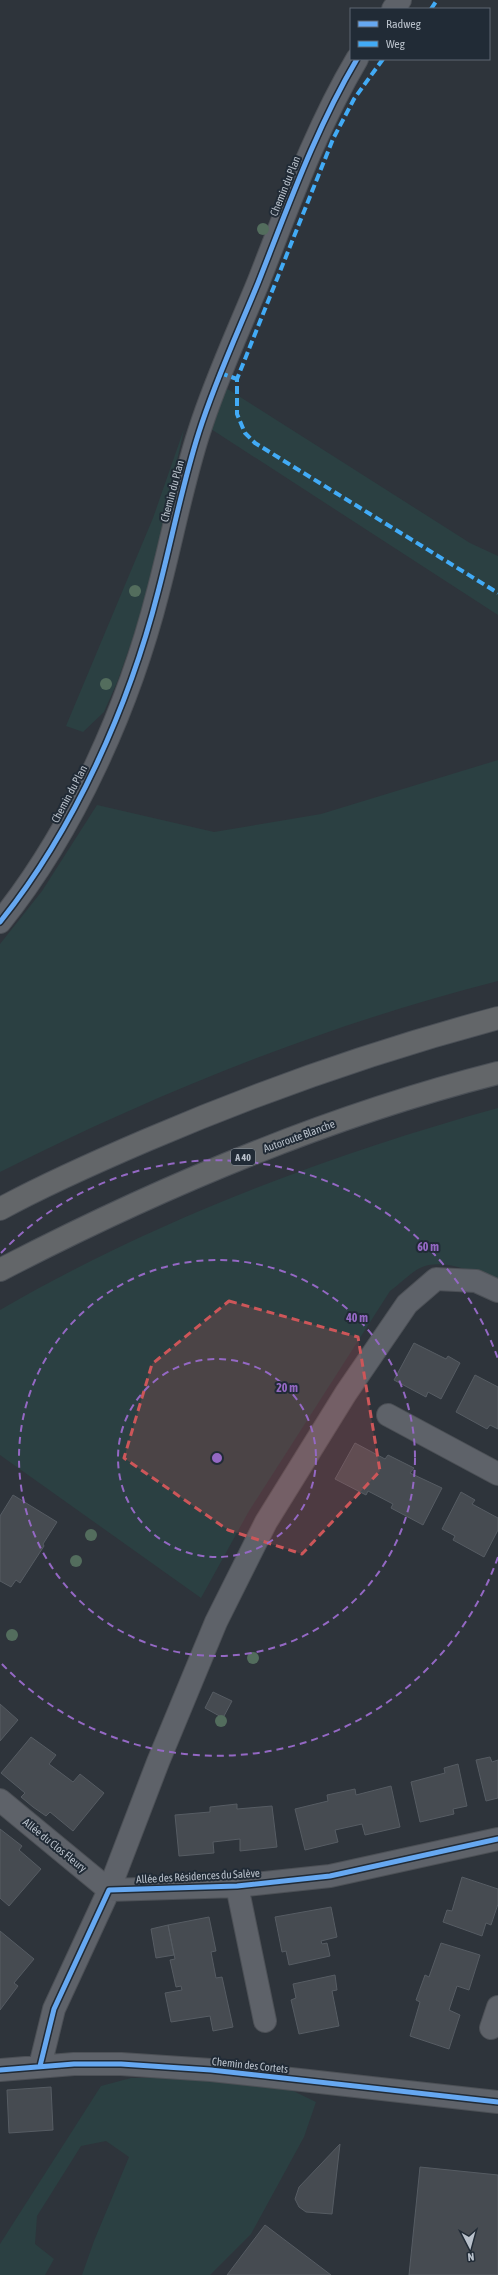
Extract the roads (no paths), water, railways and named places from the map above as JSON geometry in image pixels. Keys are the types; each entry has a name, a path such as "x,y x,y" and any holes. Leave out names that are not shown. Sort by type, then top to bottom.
{"highway":[{"path":"0,1209 107,1157 226,1106 361,1058 498,1018"},
{"name":"Autoroute Blanche","path":"0,1270 80,1229 244,1156 363,1113 498,1073"}],"street":[{"path":"394,8 400,0"},
{"name":"Chemin du Plan","path":"0,922 34,875 73,810 99,759 151,618 199,430 311,149 330,107 356,60"},
{"path":"40,2066 54,2009 109,1890 158,1762 216,1622 266,1522 346,1393 407,1304 436,1280 476,1281 498,1291"},
{"path":"388,1415 498,1474"},
{"name":"Allée du Clos Fleury","path":"0,1800 109,1890"},
{"name":"Allée des Résidences du Salève","path":"109,1890 237,1886 330,1876 498,1839"},
{"name":"Allée des Résidences du Salève","path":"237,1886 265,2021"},
{"path":"491,2028 498,2007"},
{"name":"Chemin des Cortets","path":"0,2070 74,2064 121,2064 211,2070 498,2102"}]}
